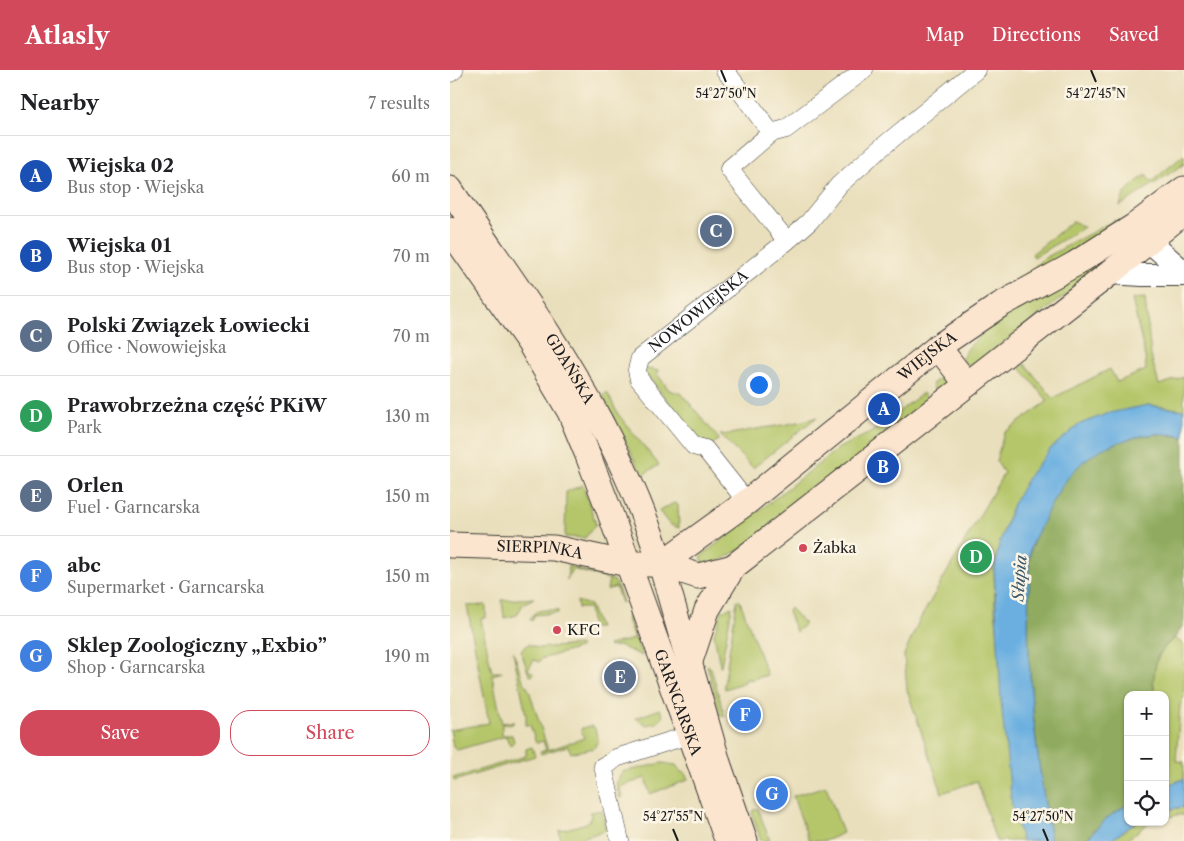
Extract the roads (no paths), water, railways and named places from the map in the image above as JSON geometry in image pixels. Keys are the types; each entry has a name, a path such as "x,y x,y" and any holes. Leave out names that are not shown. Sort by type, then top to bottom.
{"main road":[{"name":"GDAŃSKA","path":"450,189 546,330 589,401 643,514 661,564"},
{"name":"WIEJSKA","path":"690,661 706,610 733,567 1110,273 1141,234 1184,189"},
{"name":"WIEJSKA","path":"661,564 747,502 938,346 1000,305 1075,264 1184,212"},
{"name":"GDAŃSKA","path":"450,230 529,342 570,412 588,454 628,564"},
{"path":"938,346 967,384"},
{"name":"SIERPINKA","path":"450,545 554,548 628,564"},
{"name":"WIEJSKA","path":"628,564 661,564 698,576 733,567"},
{"name":"GARNCARSKA","path":"628,564 727,841"},
{"name":"GARNCARSKA","path":"661,564 718,763 745,841"}],"street":[{"path":"450,73 454,70"},
{"path":"725,70 772,133"},
{"path":"787,241 729,168 772,133 786,129 864,70"},
{"name":"NOWOWIEJSKA","path":"747,502 705,449 694,446 639,379 637,370 640,358 787,241 809,222 839,185 976,70"},
{"path":"1141,234 1184,273"},
{"path":"1110,273 1142,275 1184,273"},
{"path":"620,841 603,766 616,758 689,735"}],"water":[{"name":"Słupia","path":"1148,405 1184,410 1184,437 1166,434 1139,436 1114,444 1089,457 1078,466 1053,500 1031,547 1028,620 1033,715 1051,841 1022,841 1012,807 1001,701 994,570 999,545 1013,504 1030,474 1051,448 1080,424 1109,413"},
{"path":"1184,779 1184,807 1169,809 1169,785"},
{"path":"1124,807 1124,826 1131,826 1110,841 1085,841 1107,818"}],"place":[{"name":"Polski Związek Łowiecki","path":"716,231"},
{"name":"Wiejska 02","path":"884,409"},
{"name":"Wiejska 01","path":"883,467"},
{"name":"Żabka","path":"803,548"},
{"name":"Prawobrzeżna część PKiW","path":"976,557"},
{"name":"KFC","path":"557,630"},
{"name":"Orlen","path":"620,677"},
{"name":"abc","path":"745,715"},
{"name":"Sklep Zoologiczny „Exbio”","path":"772,794"}]}
